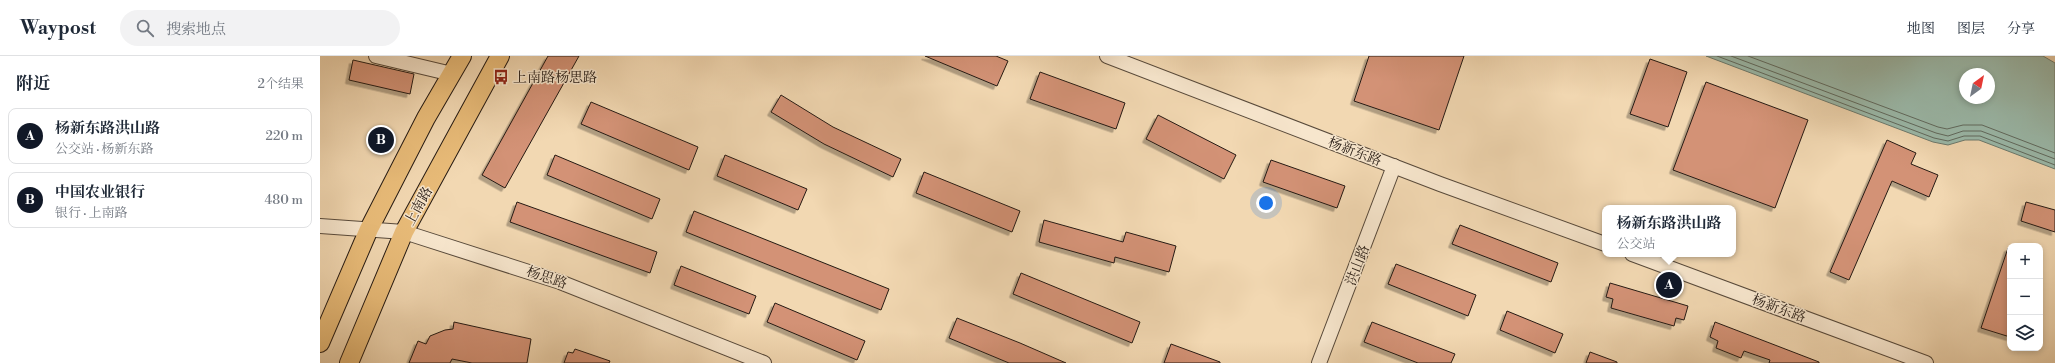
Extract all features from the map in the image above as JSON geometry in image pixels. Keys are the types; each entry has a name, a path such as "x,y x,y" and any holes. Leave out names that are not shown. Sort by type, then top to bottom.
{"main road":[{"path":"320,343 369,229 426,118 462,56"},
{"name":"上南路","path":"349,363 404,232 500,56"}],"street":[{"path":"376,56 452,74"},
{"name":"杨新东路","path":"1107,56 1394,166 1602,243"},
{"name":"洪山路","path":"1319,363 1394,166"},
{"name":"杨思路","path":"320,226 404,232 560,282 764,363"},
{"name":"杨新东路","path":"1640,257 1926,363"}],"water":[{"path":"1706,56 2043,56 2055,63 2055,169 1979,140 1965,140 1948,145 1933,142"}],"building":[{"path":"548,56 579,56 505,188 482,175"},
{"path":"925,56 996,56 1008,61 997,86"},
{"path":"1369,56 1464,56 1439,130 1354,101"},
{"path":"1650,59 1687,72 1668,127 1630,114"},
{"path":"353,60 414,74 410,94 349,80"},
{"path":"1040,72 1125,103 1116,129 1030,99"},
{"path":"1706,82 1808,120 1775,208 1673,170"},
{"path":"781,95 833,127 901,159 893,177 824,144 771,112"},
{"path":"591,102 698,147 689,170 581,124"},
{"path":"1158,115 1236,155 1224,179 1146,139"},
{"path":"1887,140 1916,153 1911,164 1938,175 1929,197 1892,181 1849,280 1830,272"},
{"path":"555,155 660,199 652,219 547,175"},
{"path":"725,155 807,189 798,210 717,176"},
{"path":"1271,160 1345,186 1337,208 1263,182"},
{"path":"924,172 1020,211 1012,232 916,193"},
{"path":"517,202 657,252 650,273 510,222"},
{"path":"2026,202 2055,210 2055,232 2021,221"},
{"path":"694,211 889,289 881,310 686,232"},
{"path":"1044,220 1123,242 1126,232 1176,246 1169,272 1115,257 1114,263 1039,242"},
{"path":"1460,225 1558,263 1551,282 1452,244"},
{"path":"2007,251 2007,336 1981,328"},
{"path":"1396,264 1476,295 1468,316 1388,284"},
{"path":"681,266 756,296 749,314 674,285"},
{"path":"1021,273 1140,322 1132,343 1013,294"},
{"path":"1610,283 1688,306 1684,320 1676,318 1674,326 1611,308 1613,299 1606,297"},
{"path":"775,303 865,341 857,360 767,322"},
{"path":"1507,311 1563,334 1555,353 1500,330"},
{"path":"957,318 1066,363 1009,363 949,338"},
{"path":"454,322 531,339 527,363 472,363 452,359 450,363 409,363 418,341 426,344 430,336 445,330 453,329"},
{"path":"1372,322 1455,354 1451,363 1418,363 1364,342"},
{"path":"1715,322 1819,363 1769,363 1770,360 1744,351 1741,358 1716,348 1718,341 1710,337"},
{"path":"1171,344 1220,362 1220,363 1164,363"},
{"path":"575,349 610,361 609,363 564,363 568,352 573,353"},
{"path":"1590,352 1617,362 1617,363 1586,363"}],"place":[{"name":"上南路杨思路","path":"501,77"},
{"name":"中国农业银行","path":"381,140"},
{"name":"杨新东路洪山路","path":"1669,285"}]}
